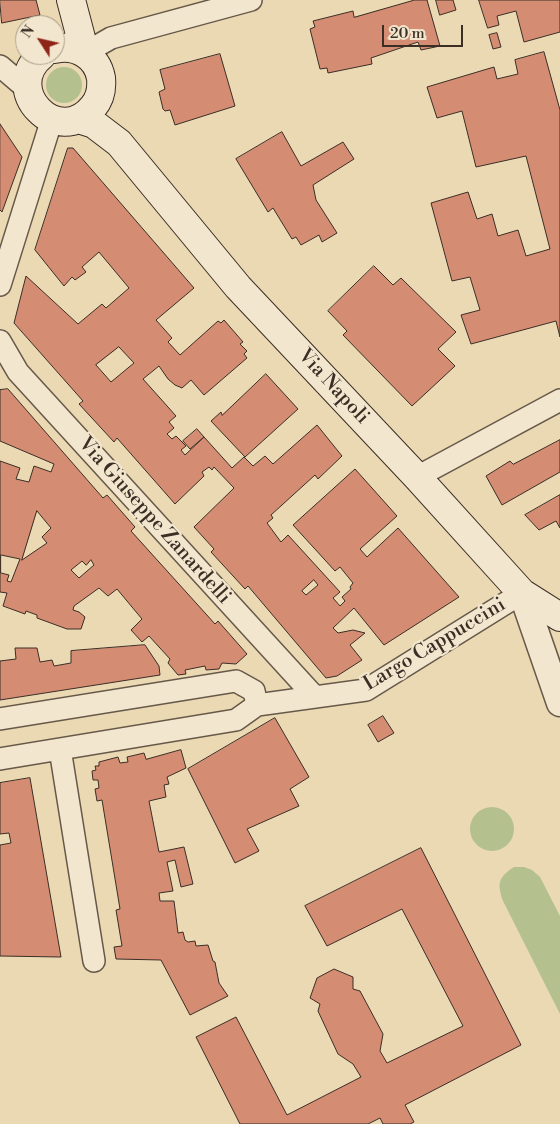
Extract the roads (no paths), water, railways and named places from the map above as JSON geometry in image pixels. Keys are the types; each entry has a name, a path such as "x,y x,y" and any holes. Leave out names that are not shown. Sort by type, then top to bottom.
{"main road":[{"path":"71,0 85,53"},
{"path":"65,47 74,48 85,53"},
{"name":"Via Napoli","path":"85,53 98,70 101,90 119,143"},
{"path":"27,89 32,65"},
{"name":"Via Napoli","path":"27,89 30,99 43,115 94,124 119,143 238,287 417,477 522,593 560,617"},
{"path":"65,119 89,112 97,102 101,90"}],"street":[{"path":"85,53 111,38 251,0"},
{"path":"0,66 27,89"},
{"path":"0,285 65,119"},
{"name":"Via Giuseppe Zanardelli","path":"0,340 18,372 315,697"},
{"path":"417,477 560,400"},
{"path":"522,593 560,703"},
{"name":"Largo Cappuccini","path":"257,705 366,690 522,593"},
{"path":"0,719 236,681 254,691 257,705 236,720 0,759"},
{"path":"60,749 94,961"}]}
